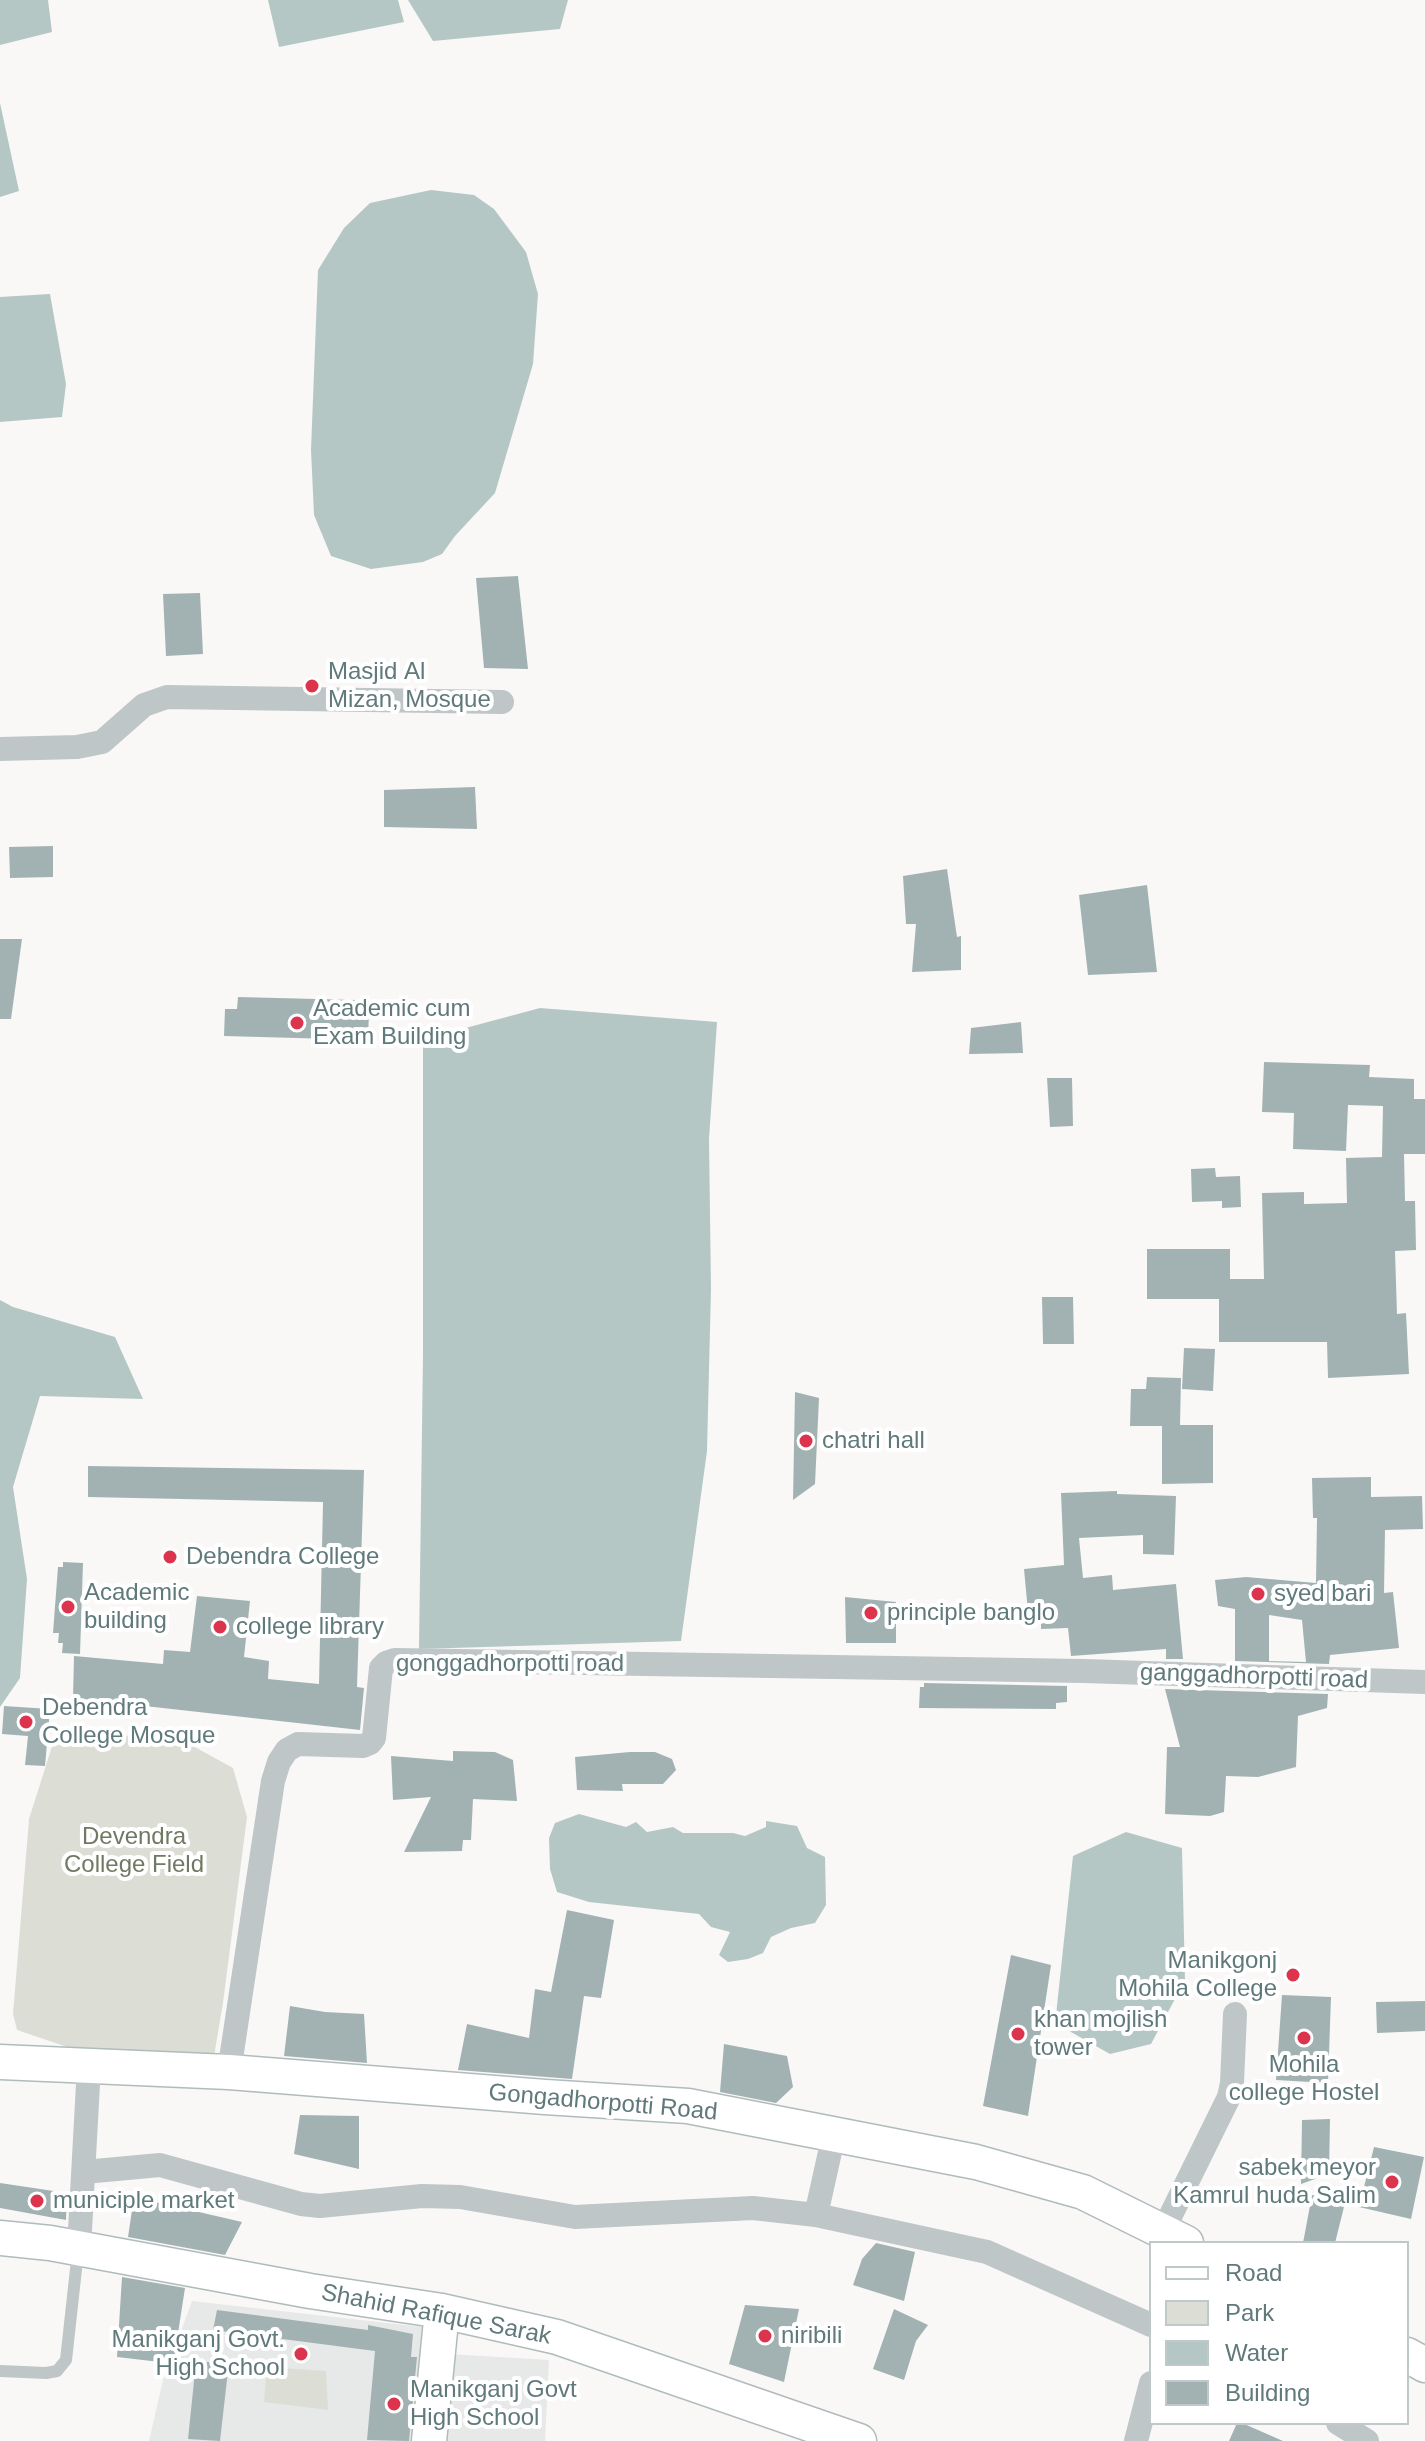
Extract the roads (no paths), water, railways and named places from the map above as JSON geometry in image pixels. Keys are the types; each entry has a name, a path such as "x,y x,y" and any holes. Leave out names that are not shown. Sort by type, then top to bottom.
{"street":[{"path":"0,749 77,747 102,742 144,705 167,697 502,702"},
{"name":"gonggadhorpotti road","path":"229,2072 273,1781 279,1762 287,1750 298,1744 363,1746 370,1743 374,1738 381,1668 386,1663 395,1660 1084,1671"},
{"name":"ganggadhorpotti road","path":"1084,1671 1425,1682"},
{"path":"1174,2238 1229,2097 1235,2014"},
{"name":"Gongadhorpotti Road","path":"0,2062 89,2074 229,2072 688,2106 831,2145 976,2162 1083,2192 1174,2238"},
{"path":"79,2248 89,2074"},
{"path":"817,2210 831,2145"},
{"path":"84,2166 160,2165 301,2204 320,2206 422,2196 460,2197 575,2217 753,2208 817,2210 987,2252 1149,2324"},
{"name":"Shahid Rafique Sarak","path":"0,2238 79,2248 310,2291 442,2311 557,2337 859,2441"},
{"path":"429,2441 442,2311"},
{"path":"1136,2441 1149,2391"},
{"path":"1341,2425 1367,2441"}],"lane":[{"path":"0,2371 46,2373 57,2371 66,2360 79,2248"}],"water":[{"path":"0,0 48,0 52,32 0,45"},
{"path":"268,0 398,0 404,22 279,47"},
{"path":"408,0 568,0 560,29 433,41"},
{"path":"0,103 19,191 0,197"},
{"path":"431,190 474,195 494,209 526,252 538,294 533,364 495,493 442,554 423,562 371,569 331,556 314,515 311,450 318,270 344,228 370,203"},
{"path":"50,294 66,384 62,417 0,422 0,297"},
{"path":"540,1008 717,1022 709,1139 711,1289 707,1451 681,1641 419,1649 423,1045 447,1033"},
{"path":"0,1300 13,1307 115,1337 143,1399 40,1396 13,1487 27,1579 20,1678 0,1707"},
{"path":"579,1814 626,1827 636,1822 647,1832 673,1827 683,1833 733,1833 745,1836 766,1827 766,1821 797,1826 807,1848 825,1857 826,1905 815,1923 791,1928 771,1937 763,1953 728,1962 719,1955 730,1932 711,1927 699,1914 589,1902 557,1892 550,1869 549,1838 555,1823"},
{"path":"1126,1832 1182,1848 1185,1980 1151,2044 1110,2054 1071,2032 1056,2015 1073,1856"}],"place":[{"name":"Masjid Al Mizan, Mosque","path":"312,686"},
{"name":"Academic cum Exam Building","path":"297,1023"},
{"name":"chatri hall","path":"806,1441"},
{"name":"Debendra College","path":"170,1557"},
{"name":"syed bari","path":"1258,1594"},
{"name":"Academic building","path":"68,1607"},
{"name":"principle banglo","path":"871,1613"},
{"name":"college library","path":"220,1627"},
{"name":"Debendra College Mosque","path":"26,1722"},
{"name":"Manikgonj Mohila College","path":"1293,1975"},
{"name":"khan mojlish tower","path":"1018,2034"},
{"name":"Mohila college Hostel","path":"1304,2038"},
{"name":"sabek meyor Kamrul huda Salim","path":"1392,2182"},
{"name":"municiple market","path":"37,2201"},
{"name":"niribili","path":"765,2336"},
{"name":"Manikganj Govt. High School","path":"301,2354"},
{"name":"Manikganj Govt High School","path":"394,2404"}],"park label":[{"name":"Devendra College Field","path":"134,1851"}]}
